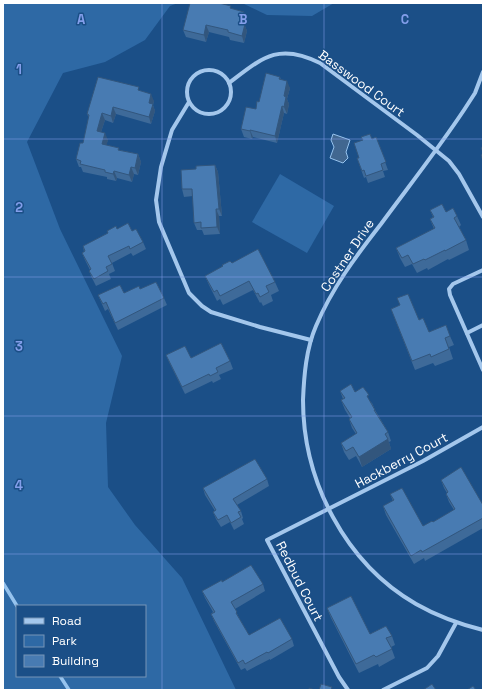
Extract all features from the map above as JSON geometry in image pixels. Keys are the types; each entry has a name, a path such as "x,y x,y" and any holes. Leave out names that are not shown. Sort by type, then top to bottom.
{"street":[{"name":"Basswood Court","path":"229,82 256,63 276,53 306,56 320,63 449,161 459,174 483,216"},
{"path":"204,70 214,70 223,75 229,82 231,92 229,102 223,109 214,114 204,114 195,109 189,102 187,92 189,82 195,74 204,70"},
{"name":"Costner Drive","path":"483,72 475,93 453,126 347,269 325,306 311,340 304,389 304,432 312,467 329,510 357,552 371,570 414,603 456,623 483,630"},
{"path":"189,102 172,130 161,167 156,200 159,222 189,293 202,306 211,312 260,328 311,340"},
{"path":"483,270 453,284 450,289 450,295 483,370"},
{"path":"467,333 483,325"},
{"name":"Hackberry Court","path":"329,510 423,461 483,427"},
{"name":"Redbud Court","path":"329,510 267,540 335,671 348,690"},
{"path":"383,690 427,668 438,656 456,623"}],"green space":[{"path":"3,3 178,3 170,6 145,40 105,62 63,73 27,142 60,229 122,356 106,423 108,487 135,525 182,578 236,690 3,690"},
{"path":"242,3 334,3 312,16 267,15"},
{"path":"280,174 334,206 307,253 252,222"}],"shaded area":[{"path":"333,134 350,140 346,152 348,158 343,163 330,158 334,147 331,140"}],"building":[{"path":"190,3 219,3 231,6 230,8 244,12 242,23 245,24 242,36 228,32 228,30 206,25 204,35 183,30"},
{"path":"266,73 280,77 279,79 287,81 284,96 286,97 284,107 282,106 275,136 241,129 246,107 256,109"},
{"path":"98,77 139,87 138,90 151,94 149,103 153,104 149,117 113,107 111,116 102,113 97,131 105,133 102,144 119,148 118,150 138,154 135,168 131,167 129,175 114,171 113,174 105,172 105,170 80,164 81,161 76,159 80,143 83,143 89,115 87,114"},
{"path":"370,134 372,139 376,137 386,162 381,164 383,170 366,176 364,170 362,171 357,158 359,158 354,143 363,140 361,137"},
{"path":"215,165 219,209 216,209 217,227 201,228 201,222 194,223 192,189 182,189 181,170 196,169 196,166"},
{"path":"442,204 446,212 453,208 457,216 454,218 466,240 445,251 413,264 408,255 402,258 396,248 435,228 430,219 434,217 430,210"},
{"path":"128,223 132,231 136,229 143,242 130,249 129,246 108,256 112,264 106,267 108,271 94,279 89,271 91,269 82,253 85,251 83,246 108,233 107,231 116,226 117,229"},
{"path":"258,249 275,282 266,286 269,292 260,297 258,293 256,294 249,281 220,296 217,290 214,292 205,276 223,266 222,265 230,261 232,263"},
{"path":"156,282 164,298 115,323 106,302 103,304 98,295 120,285 124,293 139,286 140,289"},
{"path":"408,294 419,320 423,318 429,332 446,325 450,336 445,338 449,349 431,357 430,354 412,361 391,309 400,305 397,298"},
{"path":"221,343 230,361 216,368 218,372 210,376 209,374 182,387 166,355 185,346 191,358"},
{"path":"351,384 355,392 363,387 369,395 367,396 374,410 388,432 385,434 388,439 359,457 353,447 346,451 341,443 357,433 349,419 352,417 341,400 345,398 340,391"},
{"path":"255,459 267,479 233,499 241,511 238,512 241,517 231,523 227,515 218,520 213,512 216,510 203,488"},
{"path":"461,467 483,505 483,518 422,552 421,550 411,556 383,506 394,500 390,494 402,488 423,526 432,521 433,522 455,509 446,494 448,492 441,480"},
{"path":"251,565 263,584 231,602 237,612 236,613 249,635 280,618 292,639 245,664 243,660 238,663 211,614 215,612 202,591 222,580 222,582"},
{"path":"351,596 370,634 386,626 392,636 386,638 392,649 376,657 374,655 356,664 327,608"},
{"path":"321,684 332,687 331,690 319,690"},
{"path":"432,684 436,690 423,690"},
{"path":"473,686 476,690 467,690"}],"waterway":[{"path":"3,583 16,605"},
{"path":"61,677 69,690"}]}
